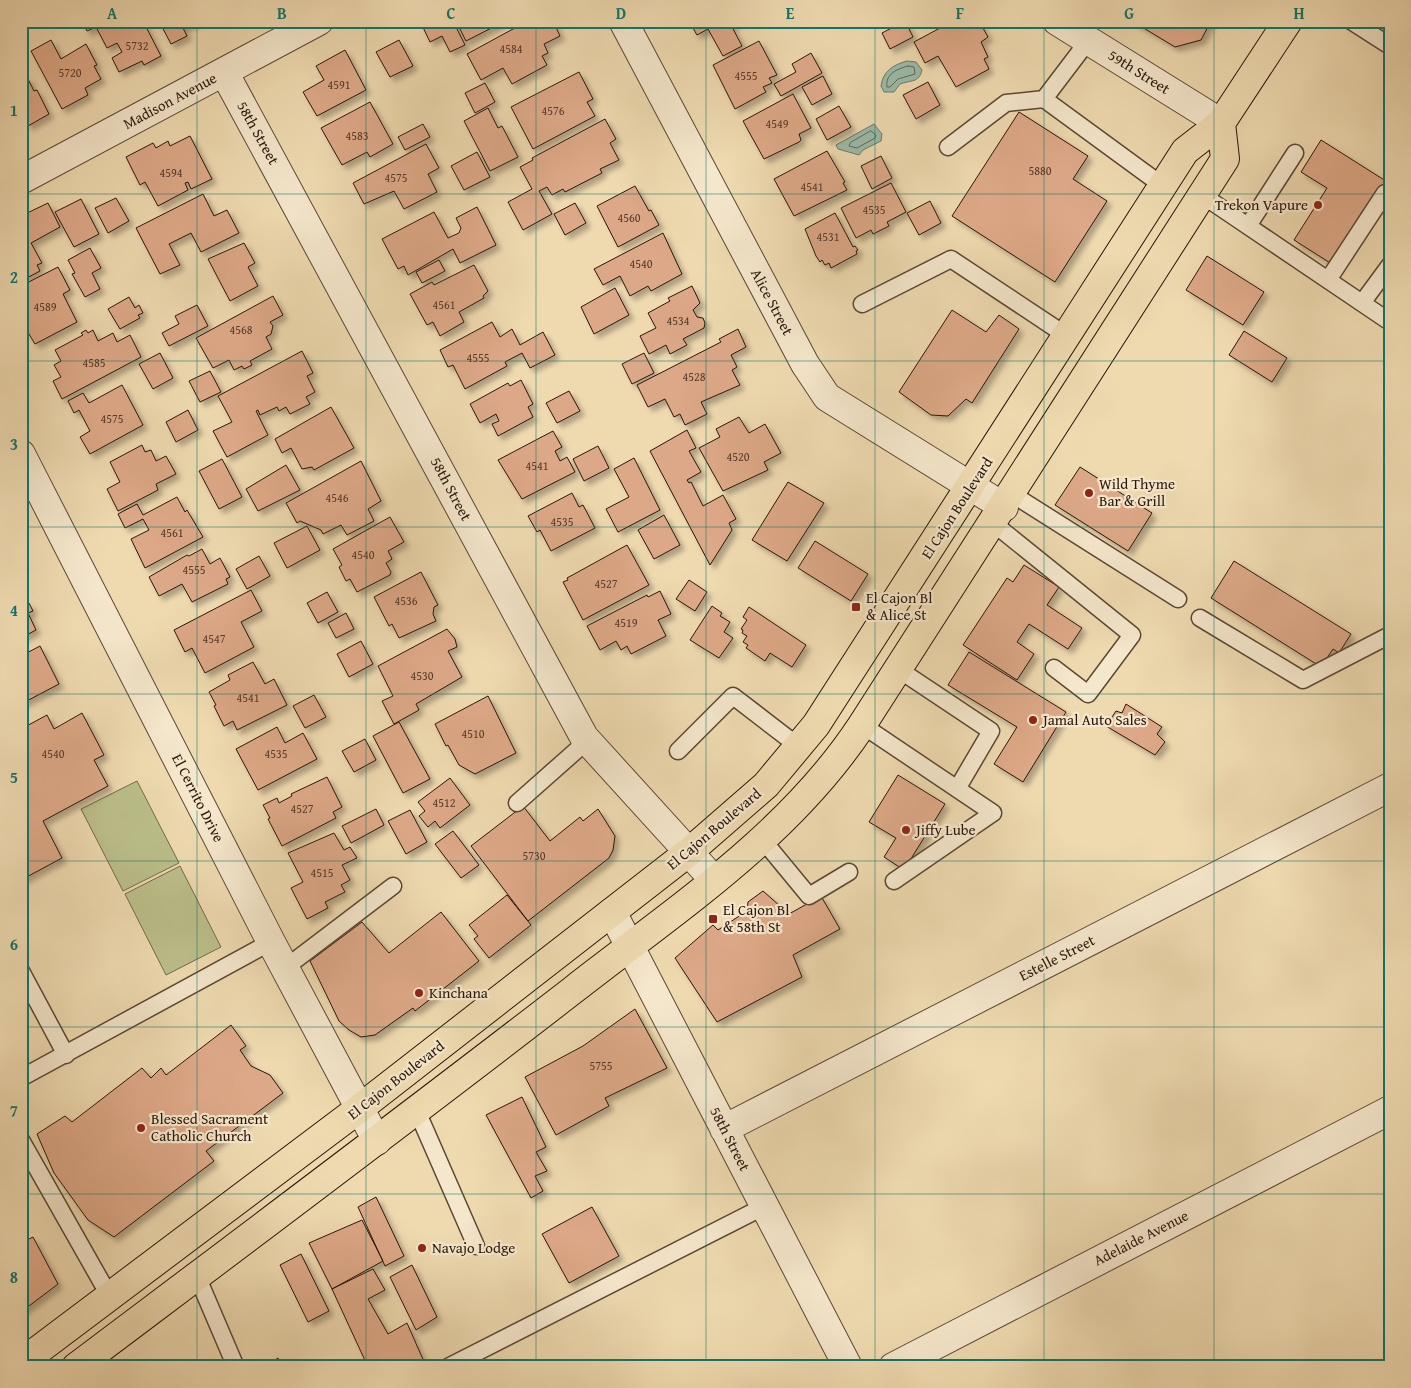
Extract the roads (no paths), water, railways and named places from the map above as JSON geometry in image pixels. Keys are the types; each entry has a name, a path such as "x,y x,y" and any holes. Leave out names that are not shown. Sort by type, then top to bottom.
{"main road":[{"name":"El Cajon Boulevard","path":"21,1363 360,1108 689,852 766,785 816,725 971,487 1185,151 1222,123 1288,21"},
{"path":"76,1367 378,1141 714,880 794,812 847,748 862,726 1225,159 1222,123"}],"street":[{"name":"Madison Avenue","path":"21,180 319,21"},
{"name":"Alice Street","path":"623,21 805,364 827,397 1003,508"},
{"name":"59th Street","path":"1057,21 1222,123"},
{"name":"58th Street","path":"224,72 588,741 714,880"},
{"name":"El Cerrito Drive","path":"21,454 271,942 378,1141"},
{"name":"Estelle Street","path":"724,1129 1390,788"},
{"name":"58th Street","path":"612,912 848,1367"},
{"name":"Adelaide Avenue","path":"893,1367 1390,1110"}],"lane":[{"path":"1351,21 1390,46"},
{"path":"1044,99 1088,40"},
{"path":"948,147 1006,103 1044,99 1163,186"},
{"path":"1248,226 1295,154"},
{"path":"1328,280 1385,193"},
{"path":"1202,195 1390,322"},
{"path":"862,304 952,259 1067,336"},
{"path":"1362,303 1390,266"},
{"path":"1003,508 1178,599"},
{"path":"1003,508 1132,635 1088,694 1054,668"},
{"path":"1200,618 1303,680 1390,634"},
{"path":"898,669 991,731 957,789"},
{"path":"678,751 733,696 798,746"},
{"path":"862,726 994,813 894,881"},
{"path":"517,803 588,741"},
{"path":"762,839 809,896 849,872"},
{"path":"285,968 393,886"},
{"path":"21,1078 271,942"},
{"path":"21,971 66,1055"},
{"path":"417,1110 476,1246"},
{"path":"21,1140 110,1297"},
{"path":"448,1367 765,1206"},
{"path":"197,1276 235,1365"}],"water":[{"path":"907,61 916,62 922,70 919,77 900,84 894,92 884,92 881,86 886,73 897,64"},
{"path":"874,124 882,134 881,141 863,150 859,155 838,149 836,145"}],"place":[{"name":"Trekon Vapure","path":"1318,205"},
{"name":"Wild Thyme Bar & Grill","path":"1089,493"},
{"name":"El Cajon Bl & Alice St","path":"856,607"},
{"name":"Jamal Auto Sales","path":"1033,720"},
{"name":"Jiffy Lube","path":"906,830"},
{"name":"El Cajon Bl & 58th St","path":"713,919"},
{"name":"Kinchana","path":"419,993"},
{"name":"Blessed Sacrament Catholic Church","path":"141,1128"},
{"name":"Navajo Lodge","path":"422,1248"}]}
